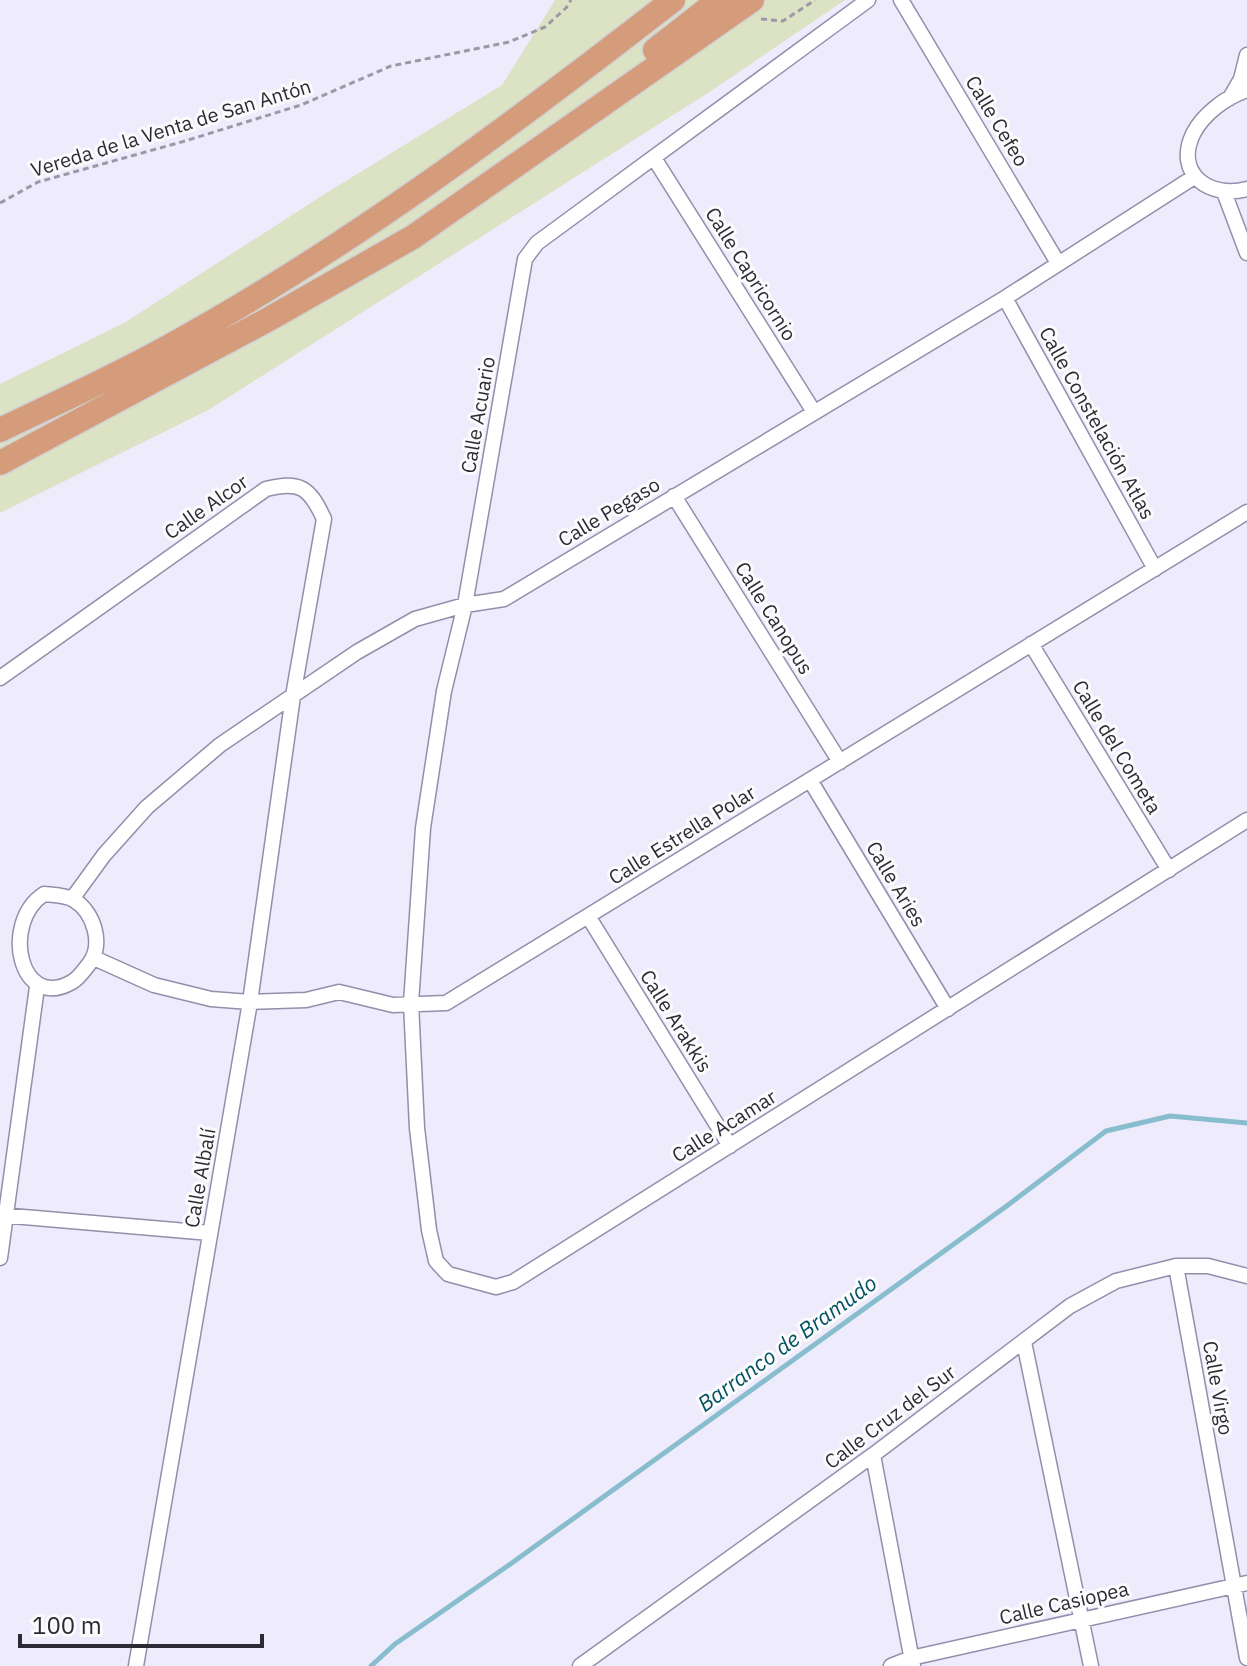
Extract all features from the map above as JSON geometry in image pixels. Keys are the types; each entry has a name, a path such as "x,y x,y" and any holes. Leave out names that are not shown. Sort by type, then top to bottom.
{"highway":[{"path":"420,188 653,0"},
{"path":"0,430 169,347 290,274 420,188 564,85 673,0"},
{"path":"269,319 544,136 719,0"},
{"path":"0,463 269,319 413,237 756,9"}],"street":[{"name":"Calle Acuario","path":"411,1003 423,828 444,691 465,605 525,259 537,243 868,0"},
{"name":"Calle Cefeo","path":"901,0 1058,263"},
{"path":"1230,98 1241,79 1247,55"},
{"path":"1247,90 1230,98 1204,118 1193,135 1189,153 1190,170 1207,188 1224,192 1247,189"},
{"name":"Calle Capricornio","path":"654,158 814,412"},
{"name":"Calle Pegaso","path":"72,899 104,855 147,807 220,745 357,652 415,619 465,605 504,599 1005,298 1194,177"},
{"path":"1224,192 1247,253"},
{"name":"Calle Constelación Atlas","path":"1005,298 1155,569"},
{"name":"Calle Alcor","path":"0,678 266,489 290,483 302,488 318,506 324,519 293,696"},
{"name":"Calle Canopus","path":"674,496 840,762"},
{"name":"Calle Estrella Polar","path":"94,958 154,985 211,999 250,1002 306,1000 339,992 393,1005 446,1003 1247,512"},
{"name":"Calle del Cometa","path":"1031,644 1169,870"},
{"name":"Calle Albalí","path":"136,1666 250,1002 293,696"},
{"name":"Calle Aries","path":"810,780 948,1009"},
{"name":"Calle Acamar","path":"411,1003 417,1128 429,1230 436,1261 448,1274 496,1287 513,1282 1247,820"},
{"path":"4,922 25,900 44,894 72,899 89,914 97,937 94,958 74,981 56,988 37,987 13,971 8,959"},
{"name":"Calle Arakkis","path":"588,916 730,1146"},
{"path":"0,1258 3,1216 37,987"},
{"path":"3,1216 210,1233"},
{"name":"Calle Cruz del Sur","path":"580,1666 873,1455 1070,1306 1116,1281 1176,1266 1208,1266 1247,1276"},
{"name":"Calle Virgo","path":"1176,1266 1240,1584 1247,1658"},
{"path":"1024,1342 1091,1666"},
{"path":"873,1455 912,1662"},
{"name":"Calle Casiopea","path":"891,1666 1240,1584"}],"path":[{"name":"Vereda de la Venta de San Antón","path":"0,203 38,182 301,105 391,66 509,42 545,27 571,0"},
{"path":"756,9 783,21 815,0"}],"green space":[{"path":"555,0 845,0 711,91 210,409 0,513 0,384 124,323 502,85"}],"waterway":[{"name":"Barranco de Bramudo","path":"371,1666 395,1644 1008,1205 1106,1131 1170,1116 1247,1123"}]}
